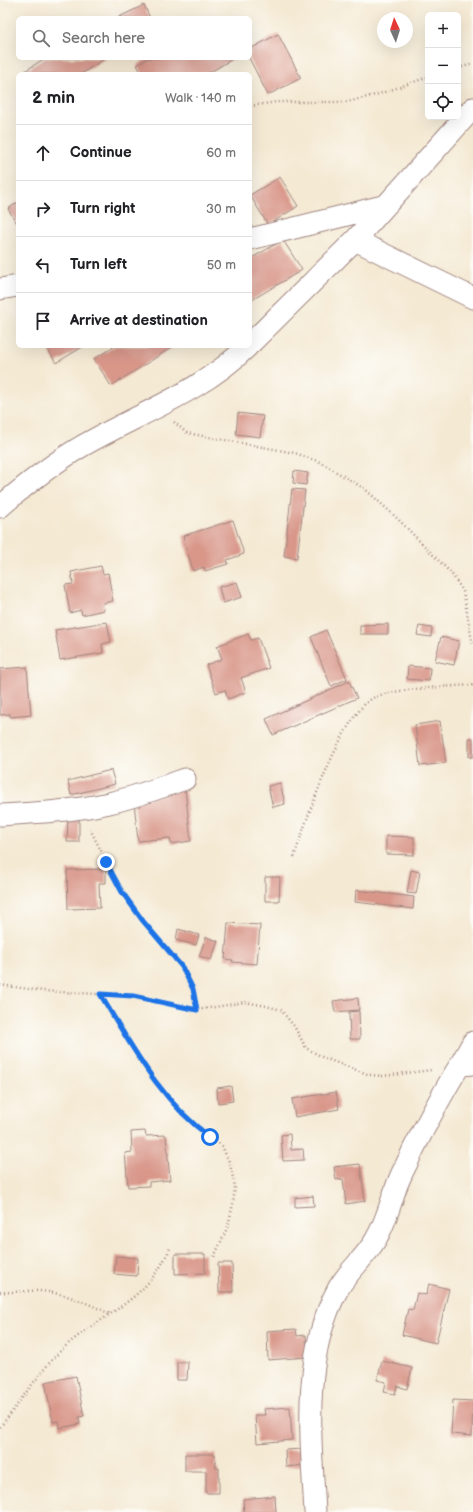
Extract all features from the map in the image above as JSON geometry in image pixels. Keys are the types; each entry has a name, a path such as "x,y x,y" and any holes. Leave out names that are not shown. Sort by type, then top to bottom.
{"street":[{"path":"252,342 355,240 383,206 473,108"},
{"path":"252,239 383,206"},
{"path":"355,240 473,298"},
{"path":"0,289 16,286"},
{"path":"0,507 40,473 60,460 93,440 162,406 233,362 246,348"},
{"path":"0,815 78,808 109,803 141,795 185,779"},
{"path":"315,1512 310,1400 316,1355 325,1319 338,1289 376,1240 390,1209 399,1180 437,1101 466,1065 473,1042"}],"path":[{"path":"461,67 473,64"},
{"path":"252,106 277,102 347,102 379,94 425,78"},
{"path":"162,406 173,421 187,433 296,453 320,462 365,489 398,519 451,573 462,591 473,646"},
{"path":"294,857 316,793 348,727 360,708 374,697 413,690 473,685"},
{"path":"78,808 122,892 143,921 182,967 193,989 197,1010"},
{"path":"0,985 43,992 133,996 197,1010 245,1002 281,1010 294,1026 306,1048 324,1058 370,1075 383,1076 466,1065"},
{"path":"100,994 146,1069 178,1110 222,1146 230,1164 235,1187 233,1204 228,1226 214,1257"},
{"path":"0,1427 47,1364 69,1344 119,1308 152,1278 171,1246"},
{"path":"0,1292 39,1291 59,1293 78,1299 110,1314"}],"building":[{"path":"144,5 149,16 121,16"},
{"path":"278,34 301,78 268,95 250,60 252,60 252,48"},
{"path":"42,60 103,60 84,72 24,72"},
{"path":"145,60 231,60 210,72 141,72 137,65"},
{"path":"280,177 298,206 268,225 252,198 252,194"},
{"path":"16,203 16,222 8,209"},
{"path":"283,240 302,270 252,300 252,258"},
{"path":"47,348 81,348 56,363"},
{"path":"112,348 171,348 111,386 94,359"},
{"path":"238,413 263,416 260,437 236,434"},
{"path":"294,471 308,473 306,485 293,483"},
{"path":"292,489 305,490 297,558 284,556"},
{"path":"233,520 244,554 227,560 228,564 205,571 204,567 193,571 183,536"},
{"path":"101,566 103,574 108,573 113,601 103,603 104,610 82,615 81,610 70,613 65,585 73,584 71,572"},
{"path":"237,582 242,597 223,603 219,587"},
{"path":"107,622 111,642 102,644 103,653 60,660 55,630"},
{"path":"388,624 388,634 360,634 360,625"},
{"path":"419,626 432,628 431,637 417,635"},
{"path":"326,630 347,679 331,686 311,637"},
{"path":"248,634 251,640 258,638 269,668 241,678 246,692 228,699 225,690 216,693 206,665 222,659 217,646"},
{"path":"441,637 459,641 454,665 435,661"},
{"path":"408,666 430,668 429,681 407,679"},
{"path":"27,667 31,715 10,717 10,714 0,715 0,669"},
{"path":"349,681 357,698 273,735 266,719"},
{"path":"440,721 446,763 420,766 415,725"},
{"path":"469,738 473,738 473,757 469,757"},
{"path":"111,770 115,784 71,795 68,781"},
{"path":"280,783 285,804 273,807 268,786"},
{"path":"185,789 191,841 171,844 170,838 138,841 134,802"},
{"path":"68,819 79,819 79,842 67,842"},
{"path":"386,836 414,837 414,855 386,854"},
{"path":"106,869 106,883 99,883 100,908 68,909 67,870"},
{"path":"411,870 420,872 416,894 407,893"},
{"path":"265,877 280,877 279,901 265,901"},
{"path":"356,890 414,897 413,909 355,902"},
{"path":"228,923 260,925 257,964 232,962 233,960 225,959"},
{"path":"178,929 199,935 196,945 176,940"},
{"path":"206,937 218,941 211,960 199,956"},
{"path":"358,998 359,1010 335,1012 333,1001"},
{"path":"359,1011 360,1039 350,1039 349,1012"},
{"path":"231,1086 233,1101 218,1103 217,1088"},
{"path":"336,1092 339,1109 295,1117 292,1099"},
{"path":"145,1131 146,1136 166,1135 170,1180 149,1182 149,1186 128,1187 125,1153 132,1152 131,1132"},
{"path":"290,1134 291,1150 303,1149 304,1160 283,1161 281,1135"},
{"path":"360,1164 365,1201 346,1204 343,1179 336,1180 334,1167"},
{"path":"313,1196 314,1206 295,1207 295,1198"},
{"path":"175,1254 205,1254 205,1273 175,1274"},
{"path":"116,1256 138,1258 137,1276 114,1274"},
{"path":"218,1263 232,1263 233,1292 219,1292"},
{"path":"429,1284 449,1289 436,1343 402,1335 408,1309 413,1310 417,1293 426,1295"},
{"path":"296,1329 297,1336 306,1335 307,1357 268,1360 267,1331"},
{"path":"382,1361 412,1368 407,1389 397,1386 395,1394 384,1392 386,1382 377,1380"},
{"path":"177,1362 188,1362 187,1380 177,1380"},
{"path":"76,1376 84,1416 79,1417 80,1424 60,1428 59,1421 53,1422 45,1382"},
{"path":"453,1400 473,1401 472,1436 451,1434"},
{"path":"290,1407 292,1440 257,1443 255,1415 265,1415 264,1409"},
{"path":"304,1449 305,1465 286,1467 285,1450"},
{"path":"185,1454 215,1454 216,1468 219,1468 219,1493 206,1493 206,1471 185,1471"},
{"path":"275,1496 276,1512 244,1512 243,1499"}],"route":[{"path":"106,862 122,892 143,921 182,967 193,989 197,1010 133,996 100,994 146,1069 178,1110 196,1127 210,1137"}]}
